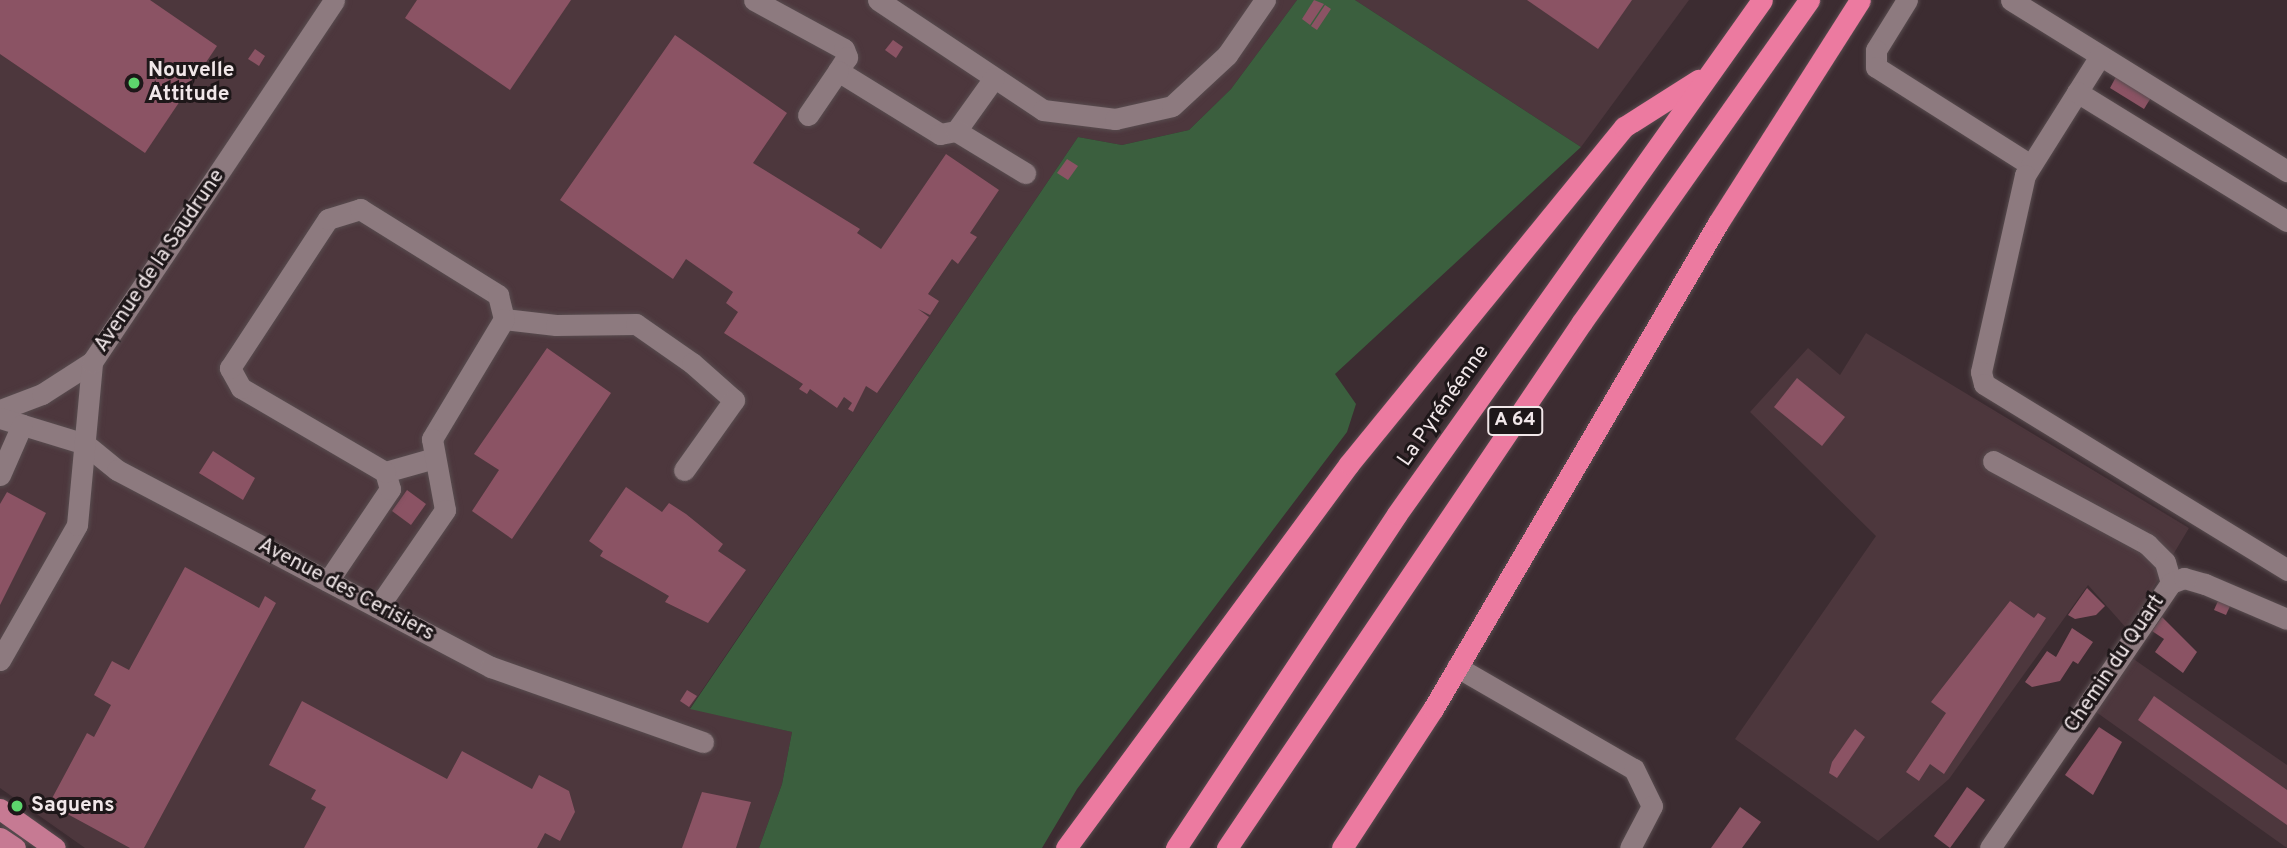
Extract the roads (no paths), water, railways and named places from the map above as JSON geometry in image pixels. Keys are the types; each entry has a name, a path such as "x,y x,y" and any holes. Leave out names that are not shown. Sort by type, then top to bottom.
{"highway":[{"name":"La Pyrénéenne","path":"1176,848 1397,514 1762,0"},
{"name":"A 64","path":"1227,848 1582,322 1810,0"},
{"path":"1342,848 1457,667 1718,223 1860,0"},
{"path":"1066,848 1349,464 1624,127 1708,74"}],"main road":[{"path":"0,808 55,848"},
{"path":"0,838 15,848"}],"street":[{"name":"Avenue de la Saudrune","path":"0,660 77,524 92,362 334,0"},
{"path":"754,0 844,49 847,57 808,115"},
{"path":"878,0 1042,110 1115,119 1172,106 1227,55 1265,0"},
{"path":"1907,0 1876,50 1876,67 2029,164"},
{"path":"2011,0 2287,171"},
{"path":"2101,56 2029,164 1981,372 1984,384 2287,570"},
{"path":"838,71 940,134 956,131 1025,173"},
{"path":"956,131 994,78"},
{"path":"2077,92 2287,221"},
{"path":"328,581 390,489 385,472 242,388 230,368 328,219 360,209 498,295 504,319 432,439 445,510 378,607"},
{"path":"504,319 556,325 636,324 692,363 734,400 684,470"},
{"path":"0,410 41,394 92,362"},
{"name":"Avenue des Cerisiers","path":"0,418 85,444 117,470 491,667 703,742"},
{"path":"0,475 22,425"},
{"path":"385,472 435,458"},
{"path":"1993,461 2147,544 2165,562 2171,583"},
{"name":"Chemin du Quart","path":"1990,848 2171,583 2184,578 2206,584 2287,619"},
{"path":"1457,667 1634,769 1652,806 1630,848"}],"place":[{"name":"Nouvelle Attitude","path":"134,83"},
{"name":"Saguens","path":"17,806"}]}
